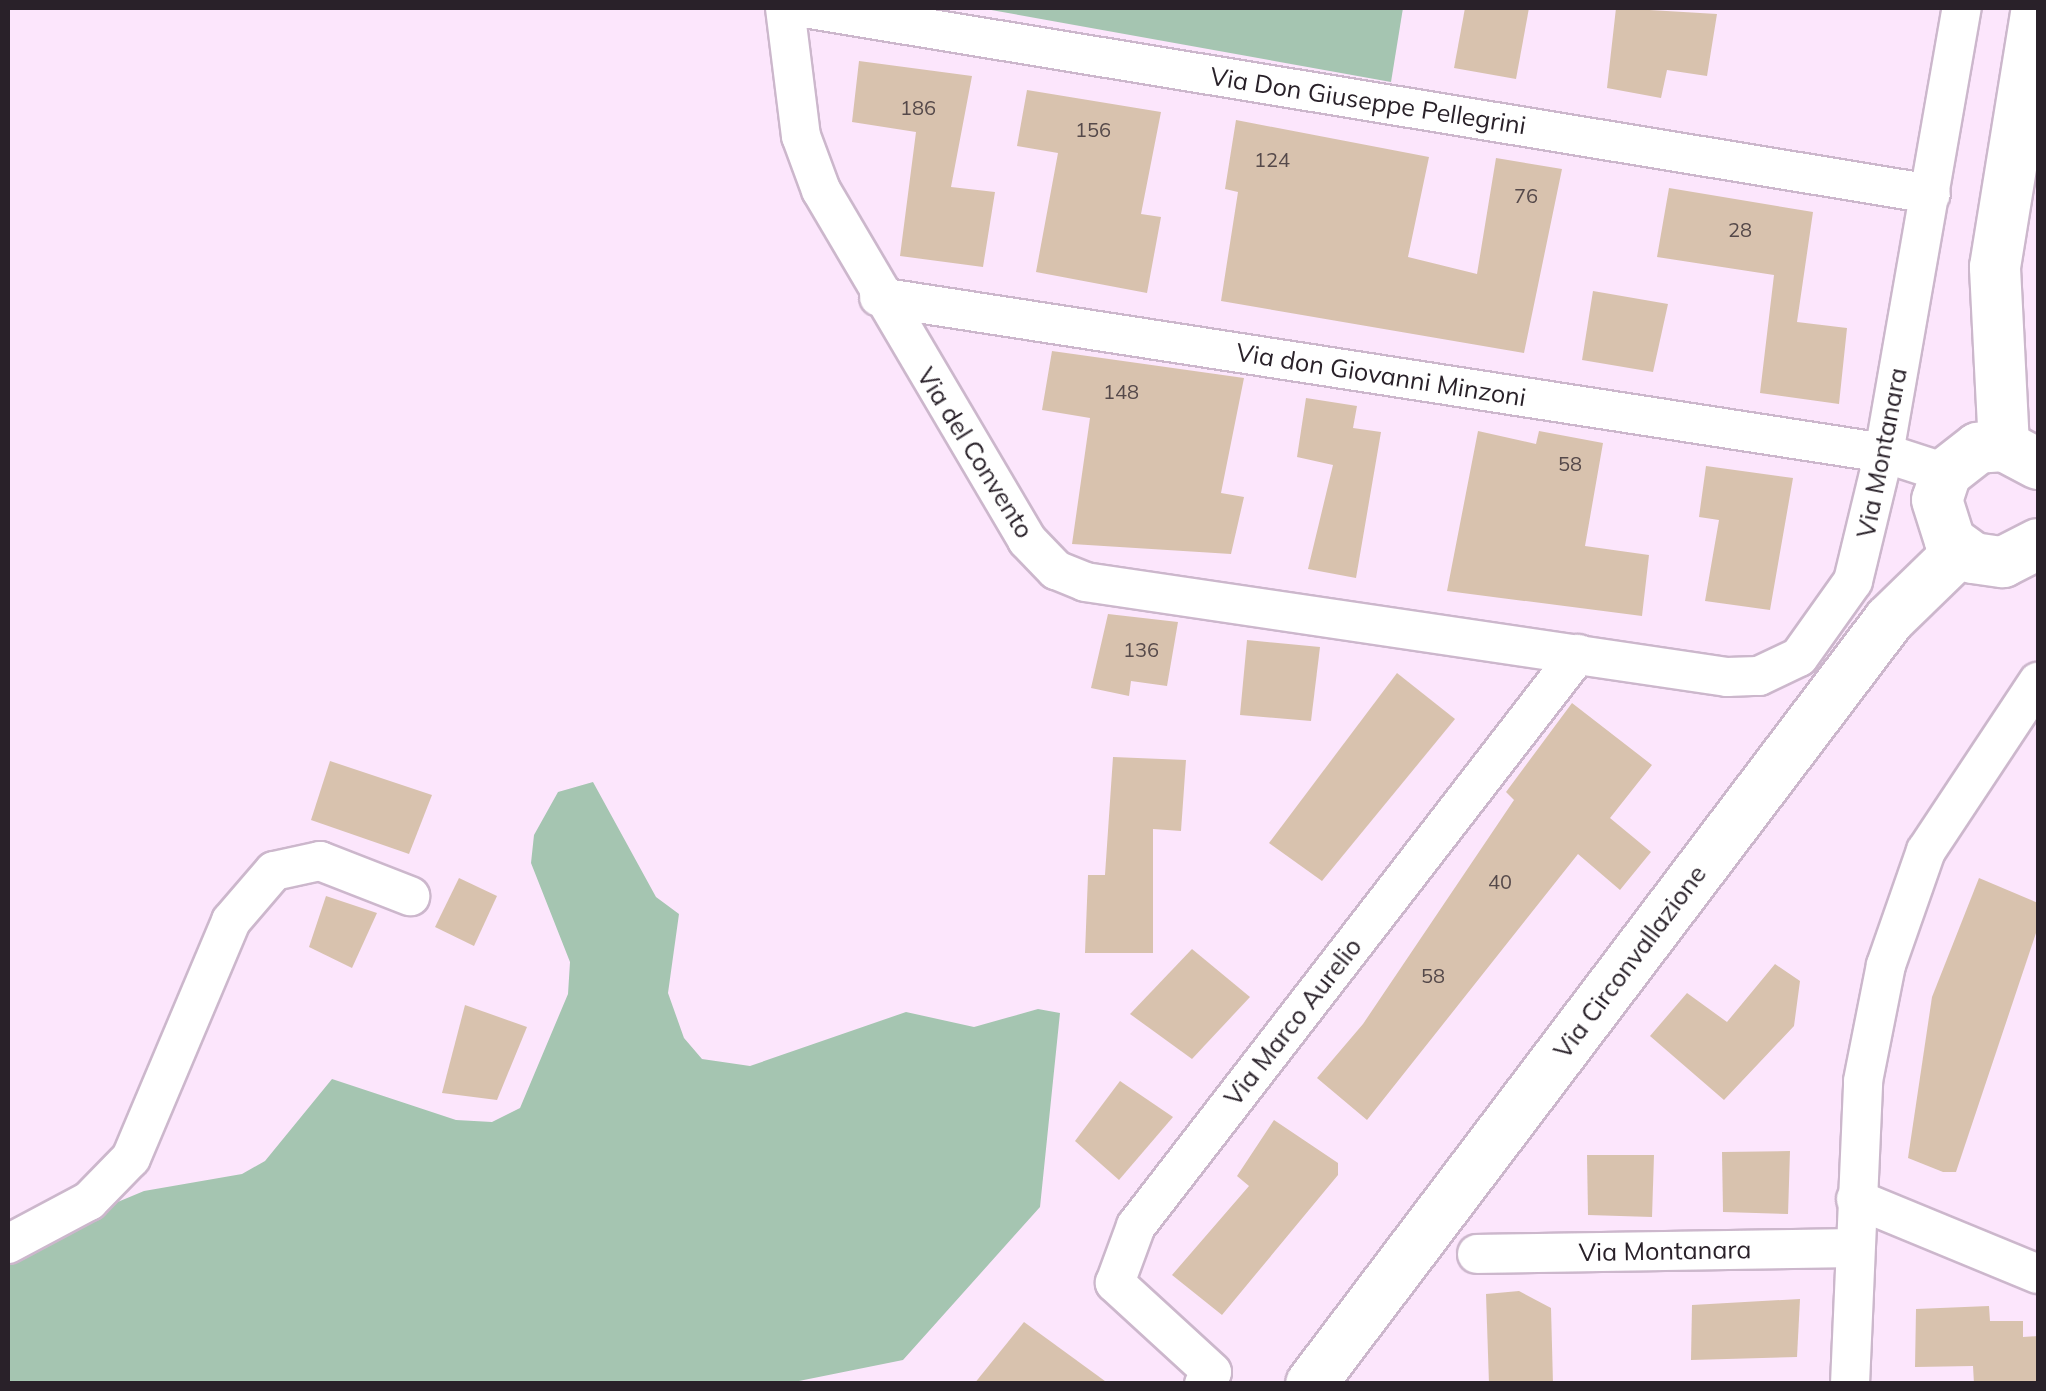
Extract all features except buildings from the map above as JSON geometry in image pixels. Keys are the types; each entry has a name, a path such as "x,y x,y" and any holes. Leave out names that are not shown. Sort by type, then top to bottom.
{"main road":[{"path":"2036,8 1995,267 2021,455 1978,448 1946,472 1938,515 1960,550 2003,562 2036,554"},
{"name":"Via Circonvallazione","path":"1311,1384 1889,620 1960,550"}],"street":[{"name":"Via del Convento","path":"784,8 809,162 879,298 1027,540 1056,570 1085,582 1578,654"},
{"name":"Via Don Giuseppe Pellegrini","path":"804,8 1931,194"},
{"name":"Via Montanara","path":"1578,654 1727,677 1759,676 1799,657 1853,581 1884,453 1962,8"},
{"name":"Via don Giovanni Minzoni","path":"879,298 1884,453 1946,472"},
{"name":"Via Marco Aurelio","path":"1204,1384 1212,1372 1114,1283 1136,1226 1578,654"},
{"path":"1850,1384 1856,1198 1869,1030 1904,904 1964,786 2038,685"},
{"path":"8,1244 89,1201 131,1158 231,920 274,871 320,861 410,896"},
{"path":"1856,1198 2038,1274"},
{"name":"Via Montanara","path":"1477,1254 1854,1248"}],"green space":[{"path":"980,8 1403,8 1391,82"},
{"path":"593,782 656,897 679,914 668,993 684,1038 702,1059 750,1066 906,1012 974,1027 1038,1009 1060,1013 1040,1207 903,1360 784,1384 8,1384 8,1228 53,1229 144,1191 242,1174 265,1161 332,1079 456,1120 492,1122 520,1108 568,994 570,962 531,863 534,835 558,792"}]}
